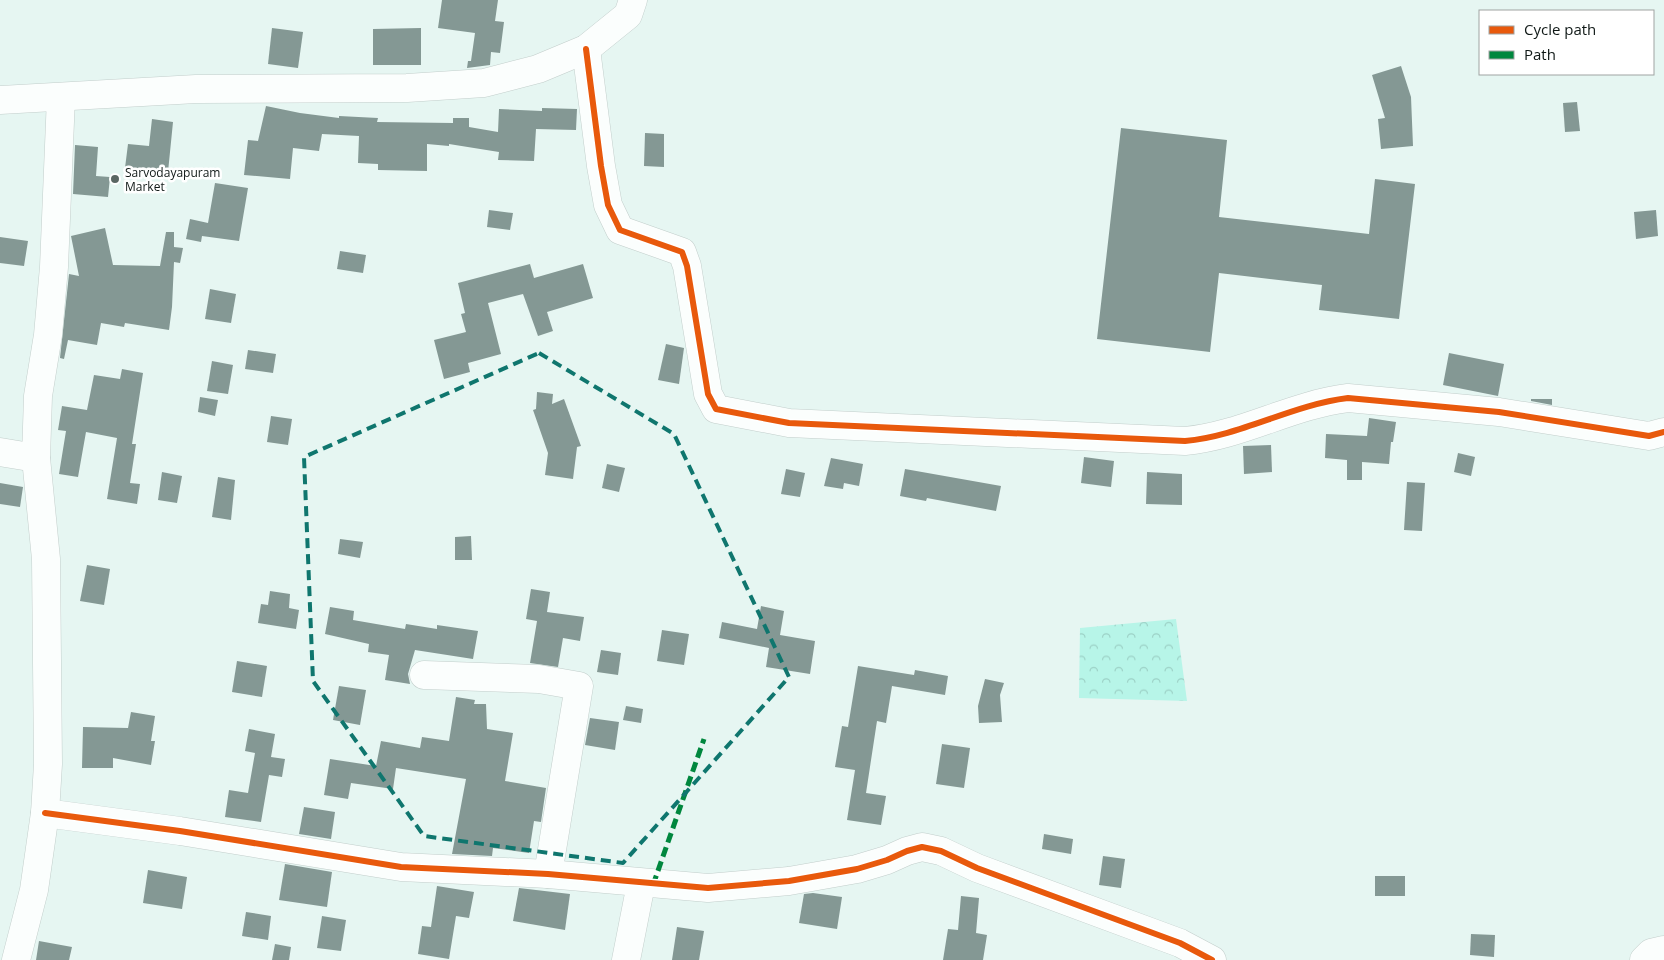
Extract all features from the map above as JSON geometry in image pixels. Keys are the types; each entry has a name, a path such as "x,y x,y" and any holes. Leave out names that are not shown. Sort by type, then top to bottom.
{"street":[{"path":"0,100 196,89 407,88 484,83 538,70 586,49 628,15 633,0"},
{"path":"586,49 600,166 608,205 620,230 682,252 687,266 708,394 716,409 789,423 1184,440 1222,436 1322,401 1348,398 1499,412 1649,436 1664,432"},
{"path":"16,960 34,890 45,814 49,714 46,559 36,458 38,396 48,335 54,267 61,97"},
{"path":"0,452 36,458"},
{"path":"424,675 539,679 579,686 548,874"},
{"path":"45,814 180,830 401,868 548,874 642,884 708,888 789,881 857,869 922,847 941,851 977,868 1180,943 1212,960"},
{"path":"626,960 642,884"},
{"path":"1644,960 1651,953 1664,950"}],"highlighted area":[{"path":"539,353 674,434 789,677 623,863 424,836 313,681 304,457"}],"green space":[{"path":"1176,619 1187,701 1079,698 1080,628"}],"building":[{"path":"442,0 498,0 495,21 504,22 500,53 491,52 490,65 467,68 468,61 471,61 475,33 438,28"},
{"path":"272,28 303,32 298,68 268,64"},
{"path":"421,28 421,65 373,65 373,29"},
{"path":"1401,66 1411,97 1413,146 1381,149 1378,119 1385,118 1372,75"},
{"path":"1577,102 1580,131 1565,132 1563,103"},
{"path":"266,106 339,118 339,116 378,118 377,122 453,123 453,118 469,118 469,127 498,132 499,109 542,111 542,108 577,109 576,130 536,129 534,161 498,160 499,152 449,144 449,146 427,144 427,171 378,170 378,164 358,163 359,136 322,134 319,151 293,148 290,179 244,175 248,140 258,141"},
{"path":"152,119 173,122 168,172 125,168 128,144 149,146"},
{"path":"1121,128 1227,140 1219,217 1369,234 1375,179 1415,184 1399,319 1319,310 1322,285 1219,273 1210,352 1097,339"},
{"path":"645,133 664,134 664,167 644,166"},
{"path":"75,145 98,147 96,176 110,177 108,197 73,194"},
{"path":"215,183 248,188 239,241 202,236 201,242 186,239 190,219 208,223"},
{"path":"489,210 513,213 510,230 487,227"},
{"path":"1656,210 1658,236 1636,239 1634,212"},
{"path":"105,228 113,265 160,266 166,232 174,232 174,247 183,248 180,263 174,262 169,330 125,323 124,327 101,323 97,345 68,340 64,359 60,358 69,274 79,276 71,236"},
{"path":"0,237 28,241 24,266 0,263"},
{"path":"340,251 366,255 363,273 337,269"},
{"path":"530,264 534,278 583,264 593,298 547,312 553,331 538,336 523,294 488,303 501,354 468,363 470,372 444,379 434,340 466,332 461,314 465,313 458,283"},
{"path":"210,289 236,294 231,323 205,319"},
{"path":"666,344 684,348 679,384 658,380"},
{"path":"248,350 276,354 273,373 245,369"},
{"path":"1449,353 1504,364 1498,396 1443,385"},
{"path":"212,361 233,365 228,394 207,391"},
{"path":"122,369 143,373 132,444 136,444 130,483 140,484 137,504 107,499 117,438 86,432 78,477 59,474 66,431 58,430 62,406 87,410 94,375 120,379"},
{"path":"537,392 553,394 552,404 564,399 581,446 577,447 573,479 545,475 548,453 533,410 536,409"},
{"path":"200,397 218,400 215,416 198,412"},
{"path":"1531,399 1552,399 1552,405 1531,401"},
{"path":"271,416 292,419 288,445 267,442"},
{"path":"1369,418 1396,422 1393,442 1391,442 1389,464 1362,462 1362,480 1347,480 1347,460 1325,458 1326,434 1367,436"},
{"path":"1271,445 1272,472 1244,474 1243,446"},
{"path":"1458,453 1475,457 1471,476 1454,472"},
{"path":"1084,457 1114,461 1111,487 1081,483"},
{"path":"831,458 863,464 859,486 844,483 843,489 824,486"},
{"path":"607,464 625,468 619,492 602,488"},
{"path":"786,469 805,473 800,497 781,494"},
{"path":"905,469 1001,486 996,511 927,498 926,501 900,496"},
{"path":"162,472 182,476 177,503 158,500"},
{"path":"1147,472 1182,474 1182,505 1146,504"},
{"path":"218,477 235,480 231,520 212,517"},
{"path":"1407,482 1425,483 1422,531 1404,530"},
{"path":"0,483 23,487 20,507 0,504"},
{"path":"471,536 472,560 455,560 455,537"},
{"path":"340,539 363,542 360,558 338,554"},
{"path":"87,565 110,569 104,605 80,601"},
{"path":"531,589 550,592 547,612 584,617 580,641 563,638 558,667 530,663 537,621 526,619"},
{"path":"270,591 290,594 289,608 299,610 296,629 258,623 261,604 268,605"},
{"path":"761,606 784,611 780,635 815,641 810,674 766,667 769,648 719,638 722,622 757,629"},
{"path":"330,607 354,611 353,620 405,629 406,624 437,629 437,625 478,631 473,659 415,650 408,674 410,684 385,680 389,655 368,652 369,644 325,634"},
{"path":"662,630 689,634 684,665 657,661"},
{"path":"601,650 621,653 618,675 597,672"},
{"path":"237,661 267,666 262,697 232,692"},
{"path":"858,666 914,675 915,670 948,676 945,695 892,686 886,723 877,721 866,793 886,796 881,825 847,820 855,770 835,767 842,726 848,727"},
{"path":"985,679 1004,683 1000,695 1002,722 979,723 978,706"},
{"path":"339,686 366,690 360,725 333,720"},
{"path":"456,697 475,700 474,704 486,704 487,729 513,733 505,781 546,788 541,822 534,821 529,853 493,848 492,856 452,854 466,779 396,768 393,789 351,783 348,799 324,795 330,759 376,766 381,741 420,748 422,737 449,741"},
{"path":"626,706 643,709 641,723 623,720"},
{"path":"131,712 155,716 151,741 155,741 151,765 113,758 113,768 82,768 83,727 128,728"},
{"path":"590,718 619,722 615,750 585,745"},
{"path":"249,729 275,734 271,757 285,759 282,777 269,775 261,822 225,817 229,790 248,793 255,753 245,751"},
{"path":"942,744 970,748 964,788 936,784"},
{"path":"304,807 335,812 331,839 299,834"},
{"path":"1044,834 1073,839 1071,854 1042,849"},
{"path":"1103,856 1125,859 1121,888 1099,885"},
{"path":"285,864 332,872 327,907 279,900"},
{"path":"148,870 187,877 182,909 143,903"},
{"path":"1375,876 1405,876 1405,896 1375,896"},
{"path":"437,886 474,892 469,918 456,916 449,959 418,954 422,926 431,927"},
{"path":"519,888 570,894 565,930 513,921"},
{"path":"813,893 842,897 837,929 799,923 804,894"},
{"path":"961,896 979,898 976,933 987,935 983,960 943,960 948,929 958,930"},
{"path":"246,912 271,916 268,940 242,936"},
{"path":"322,916 346,920 341,951 317,948"},
{"path":"677,927 704,931 699,960 672,960"},
{"path":"1471,934 1495,935 1494,957 1470,955"},
{"path":"39,941 72,947 69,960 36,960"},
{"path":"275,944 291,947 289,960 272,960"}],"marked path":[{"path":"653,885 704,739"}],"cycle path":[{"path":"586,49 608,205 620,230 682,252 687,266 708,394 716,409 789,423 1185,441 1226,433 1306,407 1348,398 1499,412 1649,436 1664,432"},
{"path":"45,813 180,831 401,867 548,874 708,888 789,881 857,869 922,847 941,851 977,868 1180,943 1212,960"}],"place":[{"name":"Sarvodayapuram Market","path":"115,179"}]}
